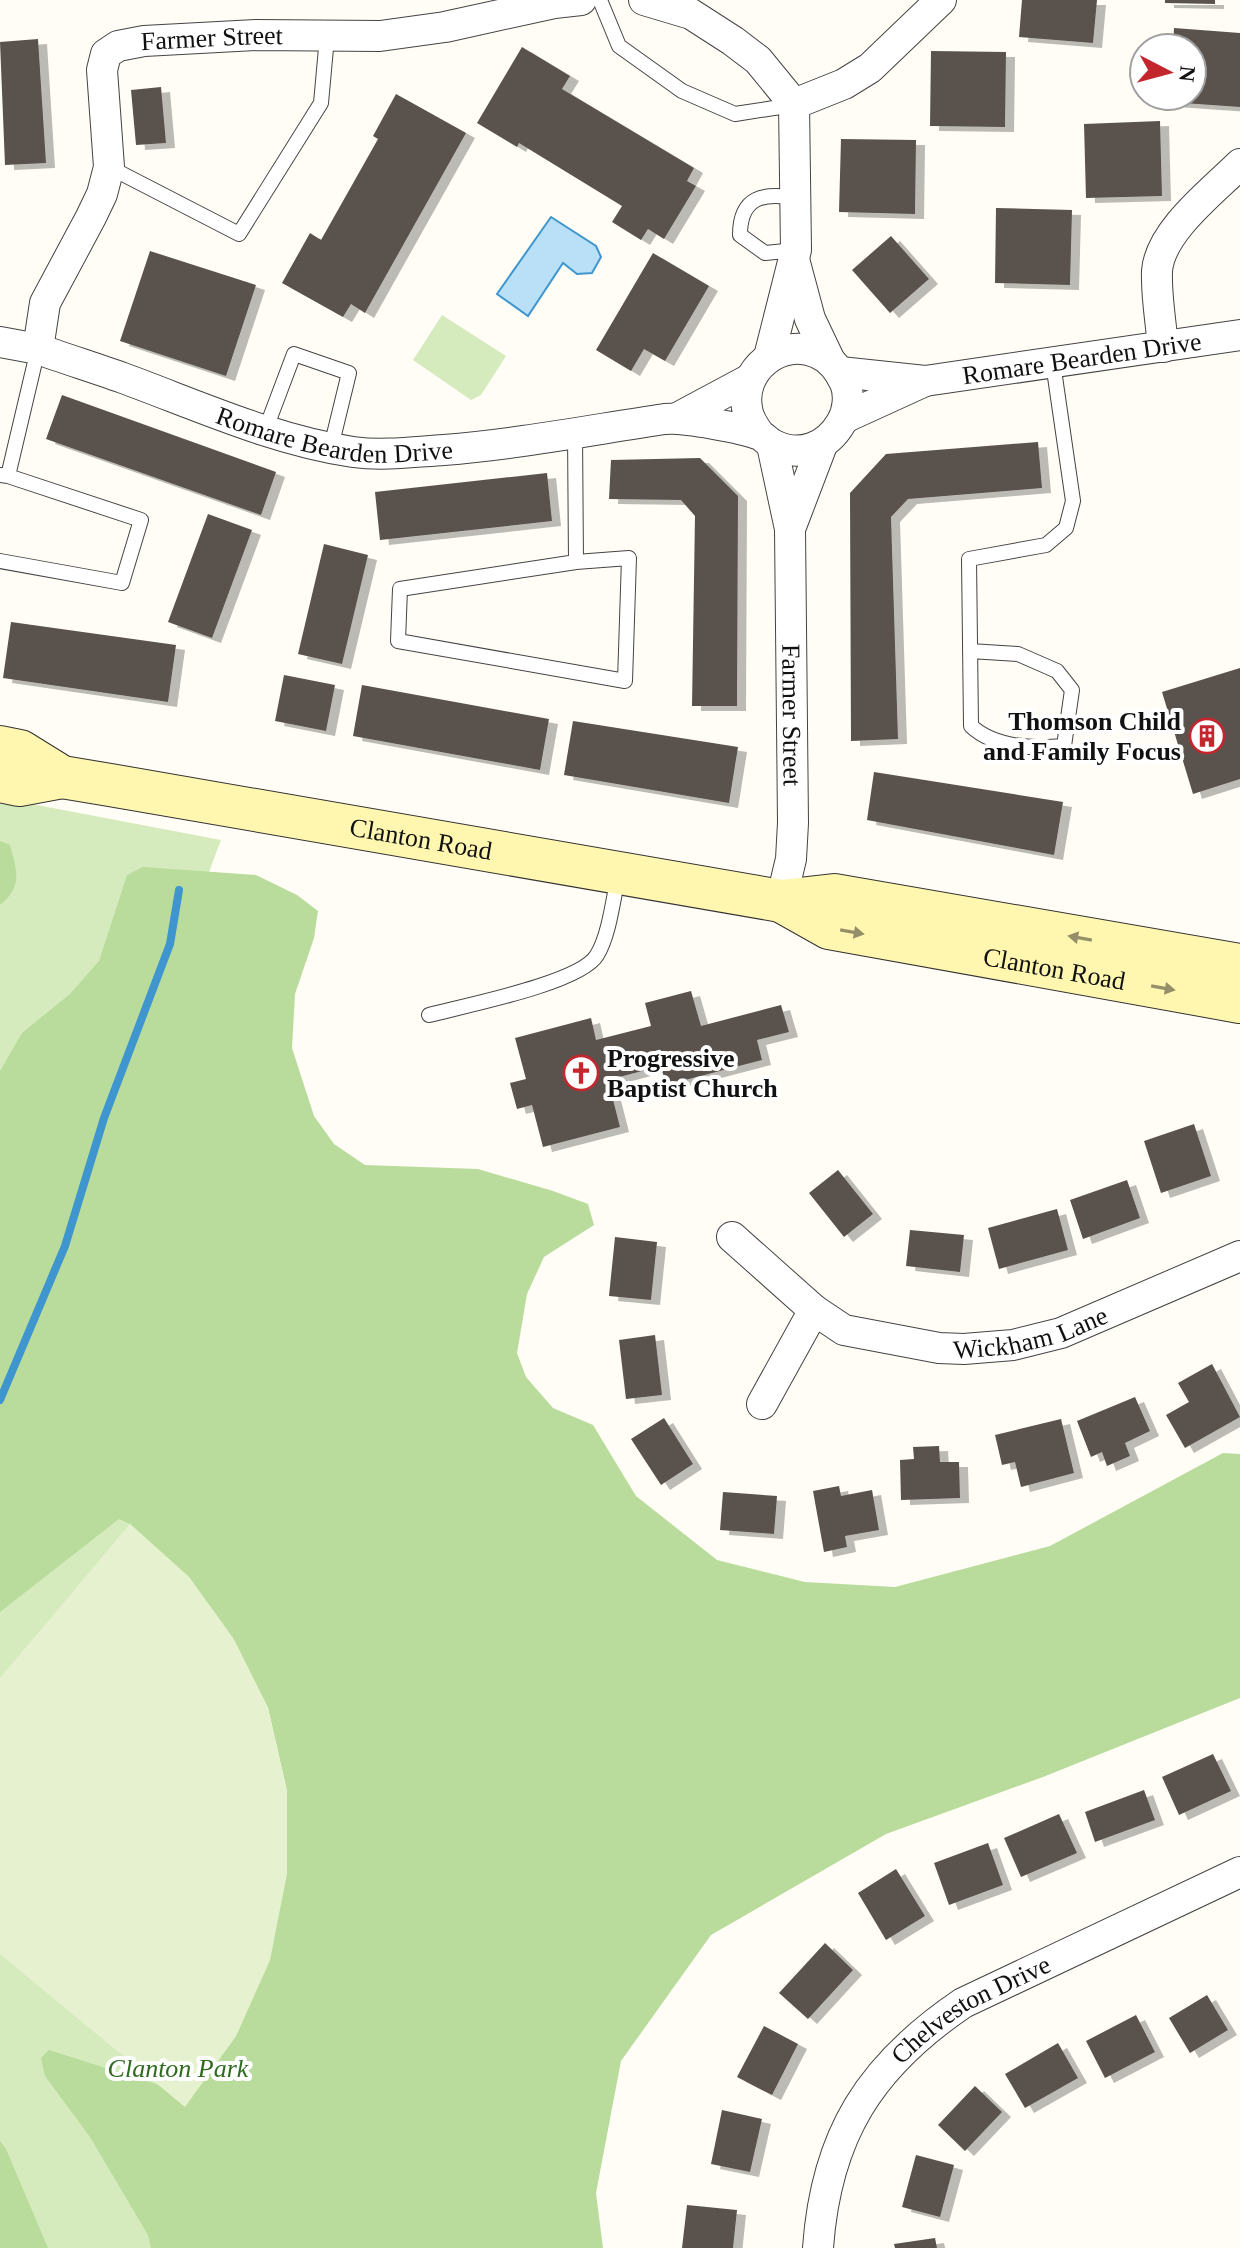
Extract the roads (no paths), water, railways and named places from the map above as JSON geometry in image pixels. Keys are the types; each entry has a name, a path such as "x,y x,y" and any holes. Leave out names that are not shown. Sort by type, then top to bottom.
{"main road":[{"name":"Clanton Road","path":"0,747 20,751 62,777"},
{"name":"Clanton Road","path":"0,781 19,785 62,777 781,901 834,895 1240,965"},
{"name":"Clanton Road","path":"781,901 829,928 1240,1002"}],"street":[{"name":"Farmer Street","path":"38,349 45,303 102,194 109,167 102,70 106,54 118,46 144,41 242,36 380,36 445,27 581,0"},
{"path":"644,0 691,14 733,41 758,60 794,104 795,256 810,319 846,387 848,403 836,433 822,445 806,450 788,450 766,440 747,409 746,394 759,368 795,256"},
{"path":"794,104 844,84 870,68 941,0"},
{"path":"1163,347 1157,269 1167,242 1184,219 1240,164"},
{"name":"Romare Bearden Drive","path":"844,418 925,381 1240,335"},
{"name":"Romare Bearden Drive","path":"0,342 38,349 265,431 331,447 386,454 501,445 679,417 759,368"},
{"path":"759,368 784,350 800,349 816,352 835,366"},
{"name":"Romare Bearden Drive","path":"835,366 925,381"},
{"name":"Romare Bearden Drive","path":"679,417 766,440"},
{"name":"Farmer Street","path":"766,440 790,529 793,823 791,859 781,901"},
{"name":"Farmer Street","path":"790,529 822,445"},
{"name":"Wickham Lane","path":"732,1237 814,1310 844,1330 939,1348 964,1349 1013,1345 1061,1333 1240,1256"},
{"path":"762,1404 814,1310"},
{"name":"Chelveston Drive","path":"818,2248 821,2209 832,2165 849,2123 865,2095 893,2059 926,2028 963,2003 1240,1872"}],"lane":[{"path":"600,0 619,46 682,91 735,114 794,104"},
{"path":"109,167 239,234 321,103 327,37"},
{"path":"795,256 765,253 740,235 740,219 750,203 764,195 796,198"},
{"path":"0,561 122,583 141,520 4,476 38,349"},
{"path":"265,431 294,354 349,373 331,447"},
{"path":"970,651 1018,654 1057,671 1072,690 1064,746 1033,748 984,738 971,726 970,651 969,559 1046,545 1066,528 1073,501 1053,363"},
{"path":"575,433 576,562"},
{"path":"629,558 625,681 398,641 400,589 576,562 629,558"},
{"path":"429,1015 553,982 585,969 597,956 619,873"}],"water":[{"path":"551,217 596,246 601,257 592,273 577,274 563,263 528,316 497,294"}],"waterway":[{"path":"0,1400 65,1246 104,1118 170,944 179,890"}],"place":[{"name":"Thomson Child and Family Focus","path":"1207,736"},
{"name":"Progressive Baptist Church","path":"581,1073"}],"park label":[{"name":"Clanton Park","path":"178,2068"}]}
